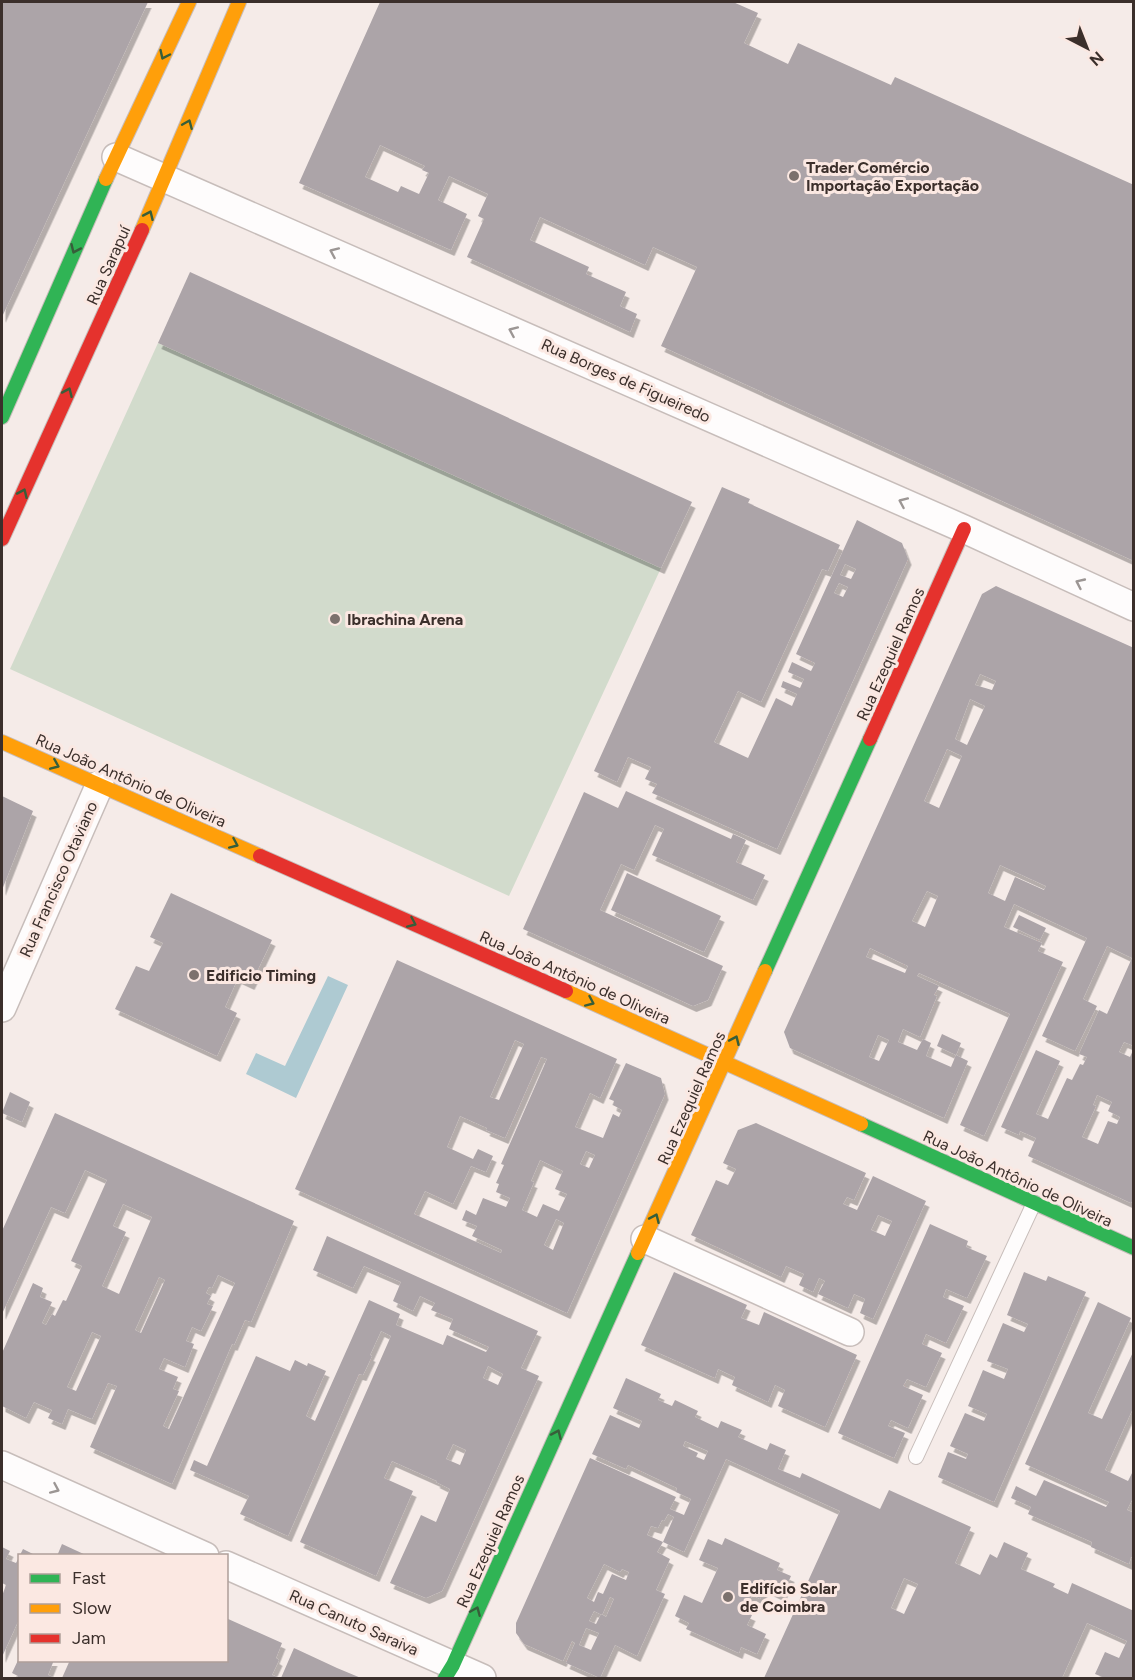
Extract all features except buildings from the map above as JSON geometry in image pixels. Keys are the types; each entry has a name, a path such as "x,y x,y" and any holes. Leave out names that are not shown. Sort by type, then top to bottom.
{"street":[{"path":"2,417 116,158 189,2"},
{"name":"Rua Sarapuí","path":"2,539 39,443 165,178 239,2"},
{"name":"Rua Borges de Figueiredo","path":"116,158 964,529 1134,607"},
{"name":"Rua Ezequiel Ramos","path":"449,1672 964,529"},
{"name":"Rua João Antônio de Oliveira","path":"2,741 725,1062 1134,1248"},
{"name":"Rua Francisco Otaviano","path":"2,1008 100,784"},
{"path":"645,1239 850,1332"},
{"path":"2,1466 200,1554"},
{"name":"Rua Canuto Saraiva","path":"228,1566 449,1672 482,1678"}],"lane":[{"path":"916,1457 1034,1203"}],"green space":[{"name":"Ibrachina Arena","path":"158,343 661,568 509,896 10,669"}],"water":[{"path":"328,976 348,985 296,1098 246,1074 256,1053 285,1066"}],"traffic: fast":[{"path":"2,417 106,179"},
{"path":"765,971 870,739"},
{"path":"861,1124 1134,1248"},
{"path":"445,1678 453,1665 638,1253"}],"traffic: slow":[{"path":"106,179 189,2"},
{"path":"142,230 239,2"},
{"path":"2,742 260,856"},
{"path":"638,1253 765,971"},
{"path":"566,991 861,1124"}],"traffic: jam":[{"path":"2,539 142,230"},
{"path":"870,739 964,529"},
{"path":"260,856 566,991"}],"place":[{"name":"Trader Comércio Importação Exportação","path":"794,176"},
{"name":"Ibrachina Arena","path":"335,619"},
{"name":"Edificio Timing","path":"194,975"},
{"name":"Edifício Solar de Coimbra","path":"728,1597"}]}
